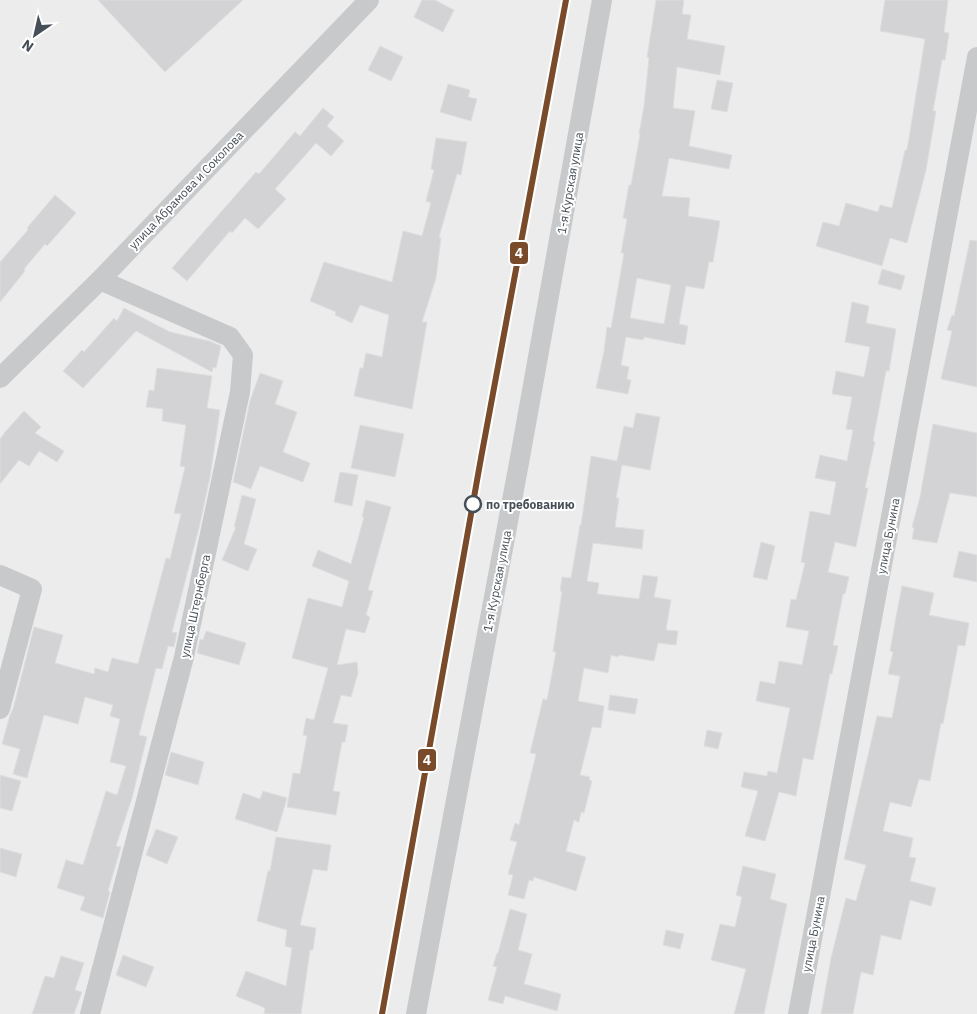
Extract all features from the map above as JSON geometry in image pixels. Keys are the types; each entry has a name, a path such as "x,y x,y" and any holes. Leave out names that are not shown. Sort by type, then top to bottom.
{"street":[{"name":"улица Абрамова и Соколова","path":"0,378 100,280 369,0"},
{"name":"1-я Курская улица","path":"416,1014 519,463 602,0"},
{"name":"улица Бунина","path":"798,1014 977,57"},
{"name":"улица Штернберга","path":"90,1014 184,657 240,392 243,355 230,337 100,280"},
{"path":"0,575 32,589 0,709"}],"building":[{"path":"98,0 243,0 165,72"},
{"path":"422,0 435,0 454,10 443,32 414,17"},
{"path":"656,0 684,0 682,14 691,15 687,39 725,46 720,75 677,67 673,108 695,111 689,146 732,155 729,169 669,158 662,196 690,198 688,216 720,221 713,262 709,262 704,289 686,286 679,324 688,326 685,345 644,337 643,340 626,337 621,365 629,367 627,379 631,380 628,394 596,388 607,327 611,328 624,253 621,253 627,219 623,218 640,135 649,58 647,57","holes":["637,278 671,285 664,324 630,318"]},
{"path":"885,0 948,0 944,32 949,33 945,60 942,60 933,111 936,111 926,170 907,243 890,238 882,266 816,246 823,222 839,226 846,203 878,212 880,205 892,208 905,150 907,150 925,39 880,31"},
{"path":"380,46 403,57 391,81 368,70"},
{"path":"717,80 733,83 727,112 711,109"},
{"path":"448,84 470,90 468,97 477,99 471,121 440,112"},
{"path":"323,108 334,117 327,126 344,141 331,156 316,143 275,189 286,199 258,229 245,218 232,233 230,231 187,281 172,268 256,172 259,174 295,132 300,136"},
{"path":"436,138 467,142 461,175 457,174 439,237 441,238 436,278 422,322 427,322 412,409 354,396 360,368 363,368 366,353 382,357 389,315 360,305 352,323 335,315 336,312 310,301 324,262 392,282 403,231 422,236 431,203 426,201 434,170 431,169"},
{"path":"55,195 76,213 47,246 45,244 0,302 0,262"},
{"path":"970,240 977,241 977,387 941,379 952,331 947,330 952,315 954,316"},
{"path":"882,269 905,276 901,290 878,284"},
{"path":"852,302 869,306 866,323 896,329 889,371 886,371 873,441 875,442 865,488 868,488 856,547 835,542 828,572 849,577 845,594 843,594 833,645 838,646 832,674 830,674 813,760 803,758 796,796 779,792 765,841 745,836 758,791 741,787 744,772 767,776 768,771 777,773 790,708 756,701 760,681 775,684 779,661 802,665 809,631 786,627 791,599 796,600 805,563 801,562 810,511 830,515 836,482 815,478 820,455 847,461 853,430 846,429 852,397 832,394 836,371 864,377 870,347 845,342"},
{"path":"124,308 170,332 209,341 221,346 216,368 213,367 212,372 136,331 83,388 63,371 82,350 84,352 114,318 117,321"},
{"path":"157,368 212,376 207,408 220,410 210,477 200,524 172,632 177,633 174,647 168,646 162,669 156,668 139,735 147,737 132,798 116,846 121,847 108,891 110,892 103,918 80,910 85,897 57,888 66,860 83,865 106,791 117,795 126,766 110,762 120,719 110,716 113,705 85,697 78,724 44,715 27,778 13,774 20,749 2,744 34,627 63,635 55,663 94,674 95,668 108,672 112,658 138,664 166,558 170,559 181,514 174,513 185,467 180,466 186,425 162,421 163,409 146,407 149,390 154,391"},
{"path":"260,373 283,381 275,404 297,412 283,452 310,463 303,482 260,466 251,489 233,482 250,401"},
{"path":"24,411 41,427 35,433 64,451 57,462 39,451 29,466 19,460 0,484 0,439"},
{"path":"636,413 660,417 650,470 622,465 616,498 619,498 615,527 644,530 642,549 593,543 587,581 599,583 597,594 639,599 643,575 658,577 654,597 671,600 666,630 678,631 676,645 658,643 654,661 611,655 608,673 584,668 578,701 604,706 601,728 592,727 580,775 590,777 589,780 592,781 584,813 581,812 579,822 574,820 566,851 586,857 576,891 534,877 533,881 529,880 524,899 508,895 513,875 508,874 517,842 510,840 515,823 519,825 536,754 530,753 543,699 547,700 556,652 553,652 562,592 560,591 562,577 571,578 591,456 617,461 624,426 633,428"},
{"path":"933,424 977,433 977,497 950,493 937,543 912,539 914,528 912,527 920,497"},
{"path":"360,425 404,434 395,477 351,468"},
{"path":"340,472 358,475 352,506 334,502"},
{"path":"242,495 256,499 244,544 257,549 248,571 222,560 236,527 234,527"},
{"path":"366,500 391,507 368,590 373,591 366,615 370,617 365,633 346,629 337,665 357,662 358,673 351,697 341,695 333,723 348,725 345,742 342,742 333,791 340,792 336,815 287,807 293,773 300,774 307,736 303,735 306,718 314,720 328,668 292,658 308,598 342,607 349,581 312,566 318,550 351,564 364,517 362,517"},
{"path":"761,542 775,546 767,580 753,577"},
{"path":"959,551 977,555 977,582 953,577"},
{"path":"902,586 934,593 929,615 969,623 965,646 958,645 930,781 919,779 911,807 890,802 883,831 913,838 909,857 916,858 910,881 936,888 931,906 910,900 901,940 881,935 873,975 861,972 853,1014 821,1014 831,958 846,898 856,901 866,865 844,859 877,716 892,718 900,676 888,674 893,652 890,651"},
{"path":"206,631 246,643 239,665 197,653 200,639 203,640"},
{"path":"610,695 638,699 635,714 608,710"},
{"path":"707,730 722,733 718,749 704,746"},
{"path":"171,752 204,762 198,785 165,775"},
{"path":"0,775 21,781 12,811 0,808"},
{"path":"263,791 287,798 277,832 235,819 243,793 260,799"},
{"path":"156,829 178,837 167,864 146,855"},
{"path":"276,837 331,845 327,871 313,869 300,925 316,928 313,950 310,950 301,1014 264,1014 265,1008 236,996 246,971 286,986 292,948 285,946 287,930 257,921 268,871 270,871"},
{"path":"0,848 22,854 16,877 0,872"},
{"path":"743,866 776,874 770,899 787,904 764,1014 734,1014 746,969 711,960 720,924 735,927 742,897 736,895"},
{"path":"510,909 527,914 518,950 532,954 524,984 561,994 557,1011 505,996 503,1004 488,1000 497,967 493,966"},
{"path":"666,930 684,934 680,949 663,945"},
{"path":"123,955 154,967 146,987 116,975"},
{"path":"61,956 84,963 75,990 82,992 74,1014 32,1014 45,976 54,978"}],"transit line":[{"name":"4","path":"382,1014 481,458 566,0"}],"place":[{"name":"по требованию","path":"473,504"}]}
